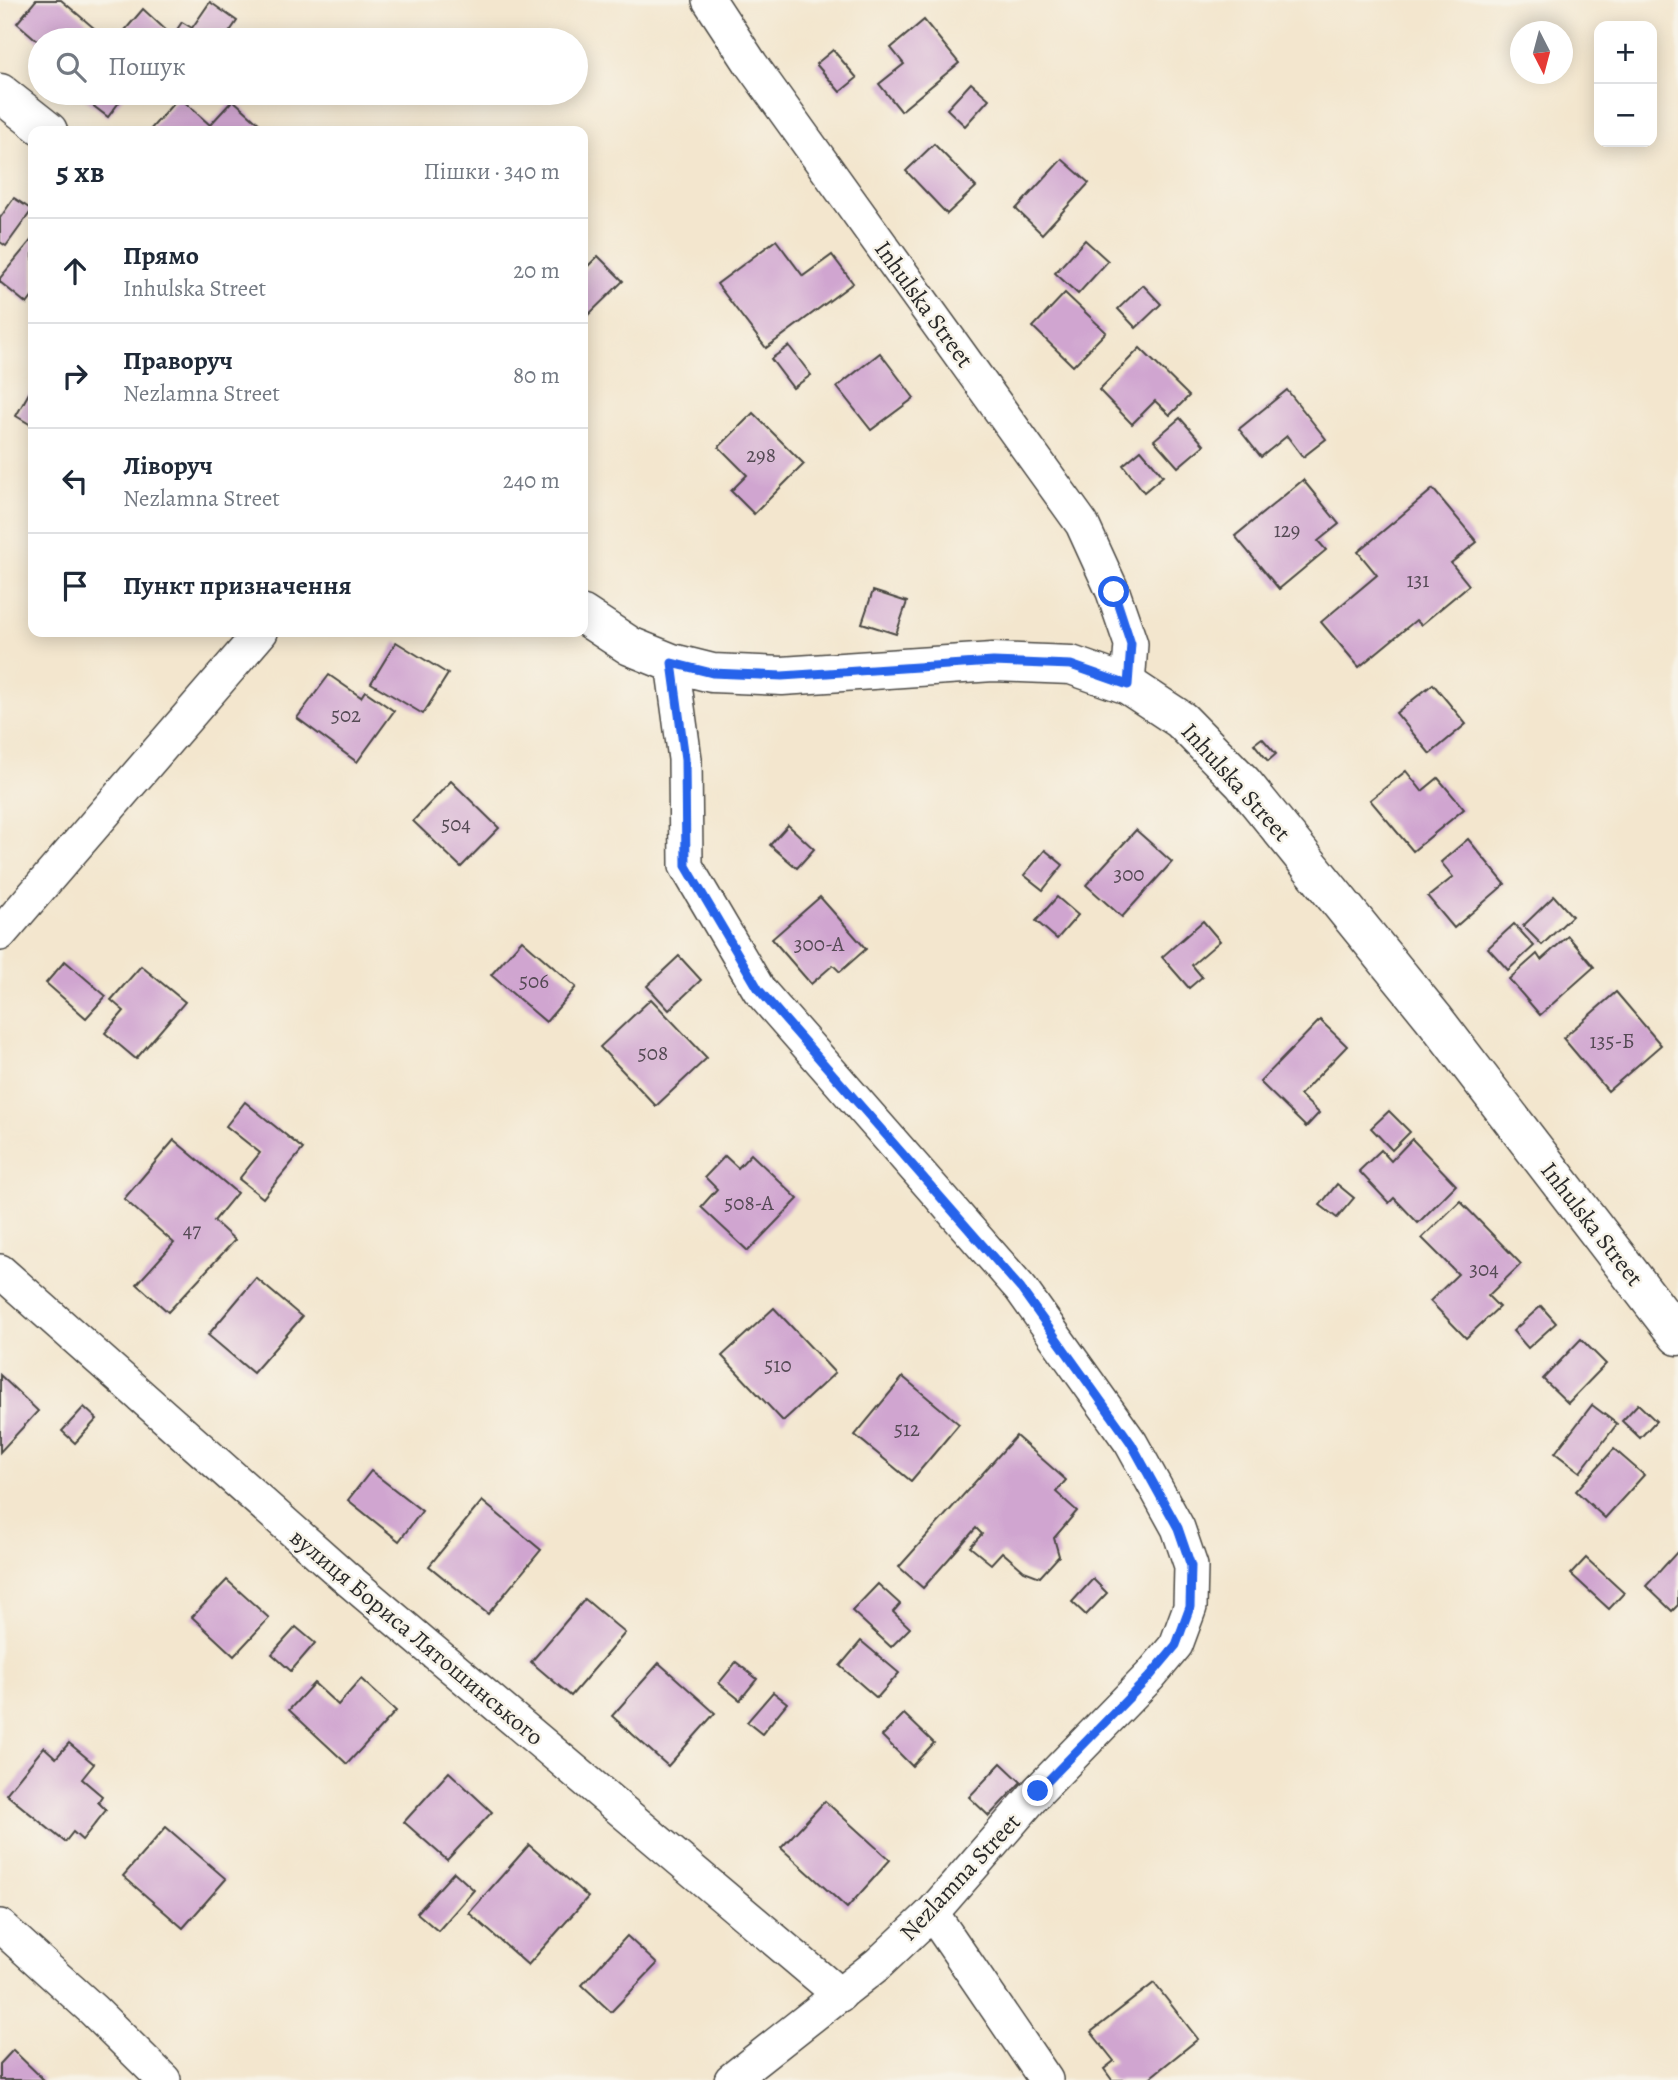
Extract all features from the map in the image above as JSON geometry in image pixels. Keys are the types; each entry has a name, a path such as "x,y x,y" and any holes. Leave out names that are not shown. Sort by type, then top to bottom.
{"street":[{"name":"Inhulska Street","path":"709,0 759,75 1082,524 1114,592 1131,644 1128,685 1181,720 1243,783 1436,1021 1678,1336"},
{"path":"0,93 41,126"},
{"path":"588,618 630,646 672,663 712,673 782,676 993,662 1071,665 1128,685"},
{"path":"0,934 257,637"},
{"name":"Nezlamna Street","path":"672,663 685,759 686,866 759,990 1021,1289 1131,1443 1178,1528 1191,1566 1190,1607 1176,1645 1150,1676 1038,1791 932,1913 878,1964 731,2080"},
{"name":"вулиця Бориса Лятошинського","path":"0,1271 344,1576 840,1995"},
{"path":"932,1913 1046,2080"},
{"path":"0,1926 93,2010 164,2080"}],"building":[{"path":"36,0 61,0 94,28 28,28 28,33 17,23"},
{"path":"210,2 237,21 232,28 192,28"},
{"path":"143,9 164,28 127,28"},
{"path":"924,20 959,63 901,111 879,84 904,64 891,48"},
{"path":"182,22 192,28 178,28"},
{"path":"833,50 857,78 840,92 816,64"},
{"path":"971,83 989,99 965,126 947,109"},
{"path":"92,105 117,105 108,117"},
{"path":"172,105 188,105 210,125 228,105 239,105 262,126 153,126"},
{"path":"934,144 976,187 947,214 906,171"},
{"path":"1062,159 1089,183 1042,234 1016,209"},
{"path":"14,198 28,207 28,216 6,246 0,242 0,218"},
{"path":"776,240 803,276 832,255 853,283 766,348 717,284"},
{"path":"1085,240 1108,261 1078,294 1055,273"},
{"path":"28,244 27,304 0,282 0,278"},
{"path":"598,256 623,281 588,315 588,266"},
{"path":"1143,285 1161,304 1136,328 1118,309"},
{"path":"1065,293 1106,332 1073,366 1033,327"},
{"path":"789,346 811,375 793,388 771,359"},
{"path":"1140,348 1189,396 1170,415 1155,401 1132,424 1099,390"},
{"path":"880,353 914,398 871,430 837,387"},
{"path":"1287,390 1326,439 1303,457 1287,436 1261,457 1239,429"},
{"path":"28,395 28,423 16,416"},
{"path":"753,413 804,464 754,514 731,491 747,475 719,447"},
{"path":"1180,418 1204,445 1178,467 1154,440"},
{"path":"1141,450 1163,476 1144,492 1123,465"},
{"path":"1303,480 1339,524 1318,541 1326,550 1279,589 1235,536"},
{"path":"1433,489 1477,542 1451,563 1469,585 1421,625 1416,620 1359,667 1321,622 1377,575 1358,552"},
{"path":"873,591 907,602 896,634 862,623"},
{"path":"396,642 448,674 423,714 371,683"},
{"path":"329,675 361,697 365,691 394,711 357,762 297,718"},
{"path":"1433,684 1466,724 1430,754 1396,713"},
{"path":"1262,738 1276,754 1268,761 1254,744"},
{"path":"1406,771 1422,791 1438,778 1464,809 1413,851 1370,800"},
{"path":"451,781 499,828 461,867 413,821"},
{"path":"788,825 814,849 797,868 770,845"},
{"path":"1136,830 1172,862 1122,917 1086,885"},
{"path":"1468,839 1505,884 1454,928 1428,897 1453,877 1441,862"},
{"path":"1045,850 1063,865 1043,890 1024,875"},
{"path":"1554,896 1572,916 1542,945 1523,926"},
{"path":"820,897 866,949 840,972 833,965 811,984 772,939"},
{"path":"1057,897 1078,915 1057,939 1036,921"},
{"path":"1203,921 1220,941 1192,965 1202,977 1189,988 1162,957"},
{"path":"1514,924 1534,946 1508,970 1488,948"},
{"path":"1568,936 1594,967 1540,1015 1509,979 1537,954 1541,960"},
{"path":"522,940 576,987 546,1022 491,975"},
{"path":"679,956 701,980 669,1010 647,986"},
{"path":"65,961 106,996 86,1018 46,983"},
{"path":"141,966 185,1002 136,1059 105,1033 124,1011 111,1000"},
{"path":"1616,992 1661,1045 1608,1091 1563,1038"},
{"path":"651,999 707,1058 656,1106 600,1047"},
{"path":"1320,1020 1347,1046 1300,1095 1319,1113 1306,1127 1260,1082"},
{"path":"245,1102 303,1149 263,1198 239,1179 260,1153 226,1126"},
{"path":"1389,1111 1410,1132 1392,1150 1371,1128"},
{"path":"1412,1139 1456,1185 1418,1223 1394,1198 1389,1203 1359,1171 1381,1150 1391,1161"},
{"path":"174,1140 237,1193 214,1221 235,1240 168,1312 137,1284 174,1243 124,1199"},
{"path":"751,1154 798,1199 748,1251 701,1207 717,1189 705,1177 725,1156 738,1168"},
{"path":"1337,1184 1354,1198 1337,1218 1320,1205"},
{"path":"1460,1201 1521,1264 1488,1296 1499,1307 1466,1338 1430,1301 1458,1274 1422,1238"},
{"path":"256,1278 302,1317 253,1373 208,1335"},
{"path":"1541,1306 1556,1323 1528,1348 1513,1331"},
{"path":"774,1308 835,1373 783,1421 722,1356"},
{"path":"1581,1339 1606,1364 1568,1403 1543,1379"},
{"path":"0,1375 38,1411 0,1452"},
{"path":"903,1377 959,1424 911,1481 855,1435"},
{"path":"1638,1404 1656,1421 1640,1438 1622,1421"},
{"path":"1592,1405 1617,1424 1580,1472 1555,1453"},
{"path":"84,1407 97,1419 75,1443 62,1431"},
{"path":"1016,1436 1066,1480 1056,1492 1077,1511 1054,1538 1059,1556 1040,1577 1024,1571 1002,1552 991,1564 970,1547 982,1534 976,1528 923,1588 899,1567"},
{"path":"1614,1449 1644,1475 1605,1518 1576,1491"},
{"path":"371,1471 422,1511 399,1541 348,1500"},
{"path":"482,1501 541,1550 488,1614 429,1566"},
{"path":"1678,1551 1678,1605 1672,1611 1646,1586"},
{"path":"1586,1558 1624,1593 1609,1609 1571,1574"},
{"path":"1093,1579 1107,1593 1086,1615 1072,1602"},
{"path":"227,1580 269,1618 234,1656 192,1617"},
{"path":"878,1584 900,1604 893,1612 910,1628 891,1647 852,1611"},
{"path":"585,1599 625,1633 571,1696 531,1662"},
{"path":"296,1627 315,1643 291,1671 272,1654"},
{"path":"861,1641 899,1673 877,1698 840,1666"},
{"path":"736,1662 757,1679 740,1700 719,1683"},
{"path":"659,1663 715,1713 668,1766 612,1716"},
{"path":"361,1679 396,1711 347,1764 289,1710 314,1683 338,1705"},
{"path":"773,1692 787,1703 762,1734 747,1722"},
{"path":"904,1714 934,1743 912,1766 882,1736"},
{"path":"69,1743 94,1764 82,1779 102,1796 98,1802 106,1810 82,1840 73,1832 65,1842 6,1794 44,1747 56,1758"},
{"path":"1001,1763 1021,1782 989,1816 969,1797"},
{"path":"449,1772 492,1812 447,1860 404,1822"},
{"path":"825,1801 890,1860 847,1908 781,1848"},
{"path":"166,1827 226,1879 183,1928 123,1876"},
{"path":"529,1845 588,1897 528,1965 469,1913"},
{"path":"454,1872 474,1890 438,1931 417,1913"},
{"path":"627,1936 657,1964 611,2012 582,1985"},
{"path":"1154,1983 1198,2039 1147,2080 1112,2080 1104,2069 1114,2061 1091,2032"},
{"path":"13,2050 44,2080 0,2080 0,2064"}],"route":[{"path":"1038,1791 1150,1676 1176,1645 1190,1607 1191,1566 1178,1528 1131,1443 1021,1289 759,990 686,866 685,759 672,663 712,673 782,676 993,662 1071,665 1128,685 1131,644 1114,592"}]}
